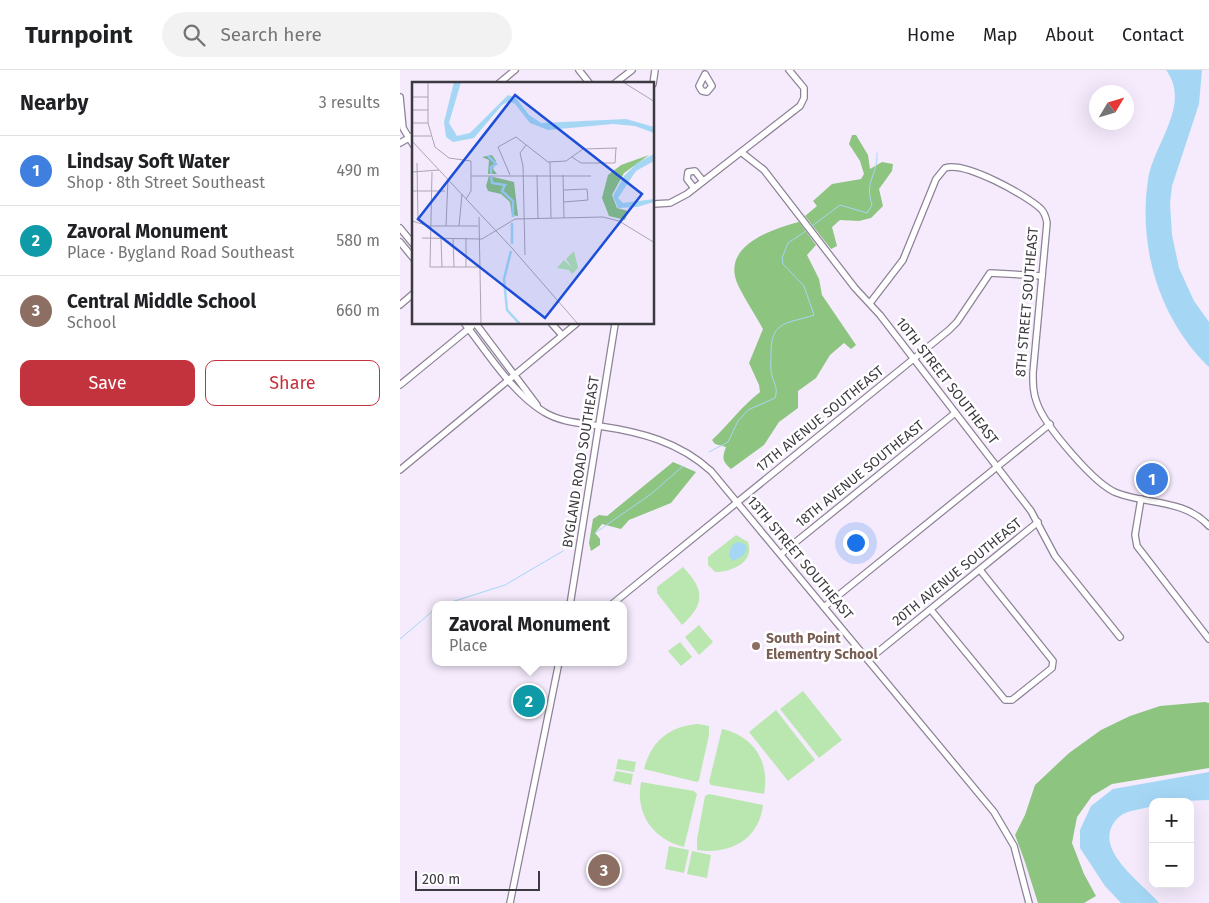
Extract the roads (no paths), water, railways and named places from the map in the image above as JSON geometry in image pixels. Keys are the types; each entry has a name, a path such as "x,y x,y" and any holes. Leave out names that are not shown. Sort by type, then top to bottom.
{"street":[{"path":"501,82 516,70"},
{"path":"579,70 588,82"},
{"path":"617,82 632,70"},
{"path":"655,204 675,200 694,188 802,102 804,88 789,70"},
{"path":"400,97 403,128 412,143"},
{"path":"400,143 412,136"},
{"name":"10TH STREET SOUTHEAST","path":"741,152 764,170 855,288 914,359 1038,522 1055,556 1120,637"},
{"name":"8TH STREET SOUTHEAST","path":"870,304 903,260 936,179 945,168 956,167 994,181 1041,209 1047,223 1033,384 1037,403 1050,424 1096,481 1112,492 1186,509 1209,526"},
{"path":"694,188 687,179 688,172 694,171 703,181"},
{"path":"400,228 412,243"},
{"path":"400,242 412,257"},
{"name":"17TH AVENUE SOUTHEAST","path":"616,601 914,359 956,322 990,273 1042,276"},
{"path":"400,304 412,295"},
{"path":"476,325 544,412"},
{"path":"553,325 562,335"},
{"path":"400,470 575,325"},
{"name":"BYGLAND ROAD SOUTHEAST","path":"571,601 616,325"},
{"path":"400,385 467,326 531,404 544,412"},
{"name":"13TH STREET SOUTHEAST","path":"544,412 559,419 643,434 682,450 711,471 986,802 1003,825 1014,846 1029,903"},
{"name":"18TH AVENUE SOUTHEAST","path":"781,554 955,413"},
{"path":"824,607 1050,424"},
{"path":"1141,499 1135,535 1137,546 1209,639"},
{"name":"20TH AVENUE SOUTHEAST","path":"868,660 1038,522"},
{"path":"931,610 1005,700 1012,700 1052,668 1053,661 980,570"},
{"path":"510,903 558,666"}],"water":[{"path":"1166,70 1202,70 1199,104 1172,186 1170,203 1172,235 1179,268 1194,301 1209,322 1209,367 1177,327 1165,304 1156,281 1146,231 1146,205 1151,166 1169,125 1175,97 1173,83"},
{"path":"738,542 745,544 747,549 743,556 733,561 729,556 730,551 732,545"},
{"path":"1209,772 1209,800 1149,798 1149,807 1123,814 1111,828 1109,839 1113,851 1131,875 1159,903 1121,903 1105,886 1080,848 1080,830 1091,806 1113,789"}],"waterway":[{"path":"812,226 840,205 867,213 872,205 870,184 876,167 877,153"},
{"path":"709,452 728,442 738,421 748,410 775,398 776,389 771,374 771,353 774,334 778,328 789,322 814,315 804,286 783,264 782,258 788,243 806,231"},
{"path":"595,533 651,494 683,466"},
{"path":"455,601 505,585 563,551"},
{"path":"400,639 432,612"}],"place":[{"name":"Lindsay Soft Water","path":"1152,479"},
{"name":"South Point Elementry School","path":"756,646"},
{"name":"Zavoral Monument","path":"529,701"},
{"name":"Central Middle School","path":"604,870"}]}
